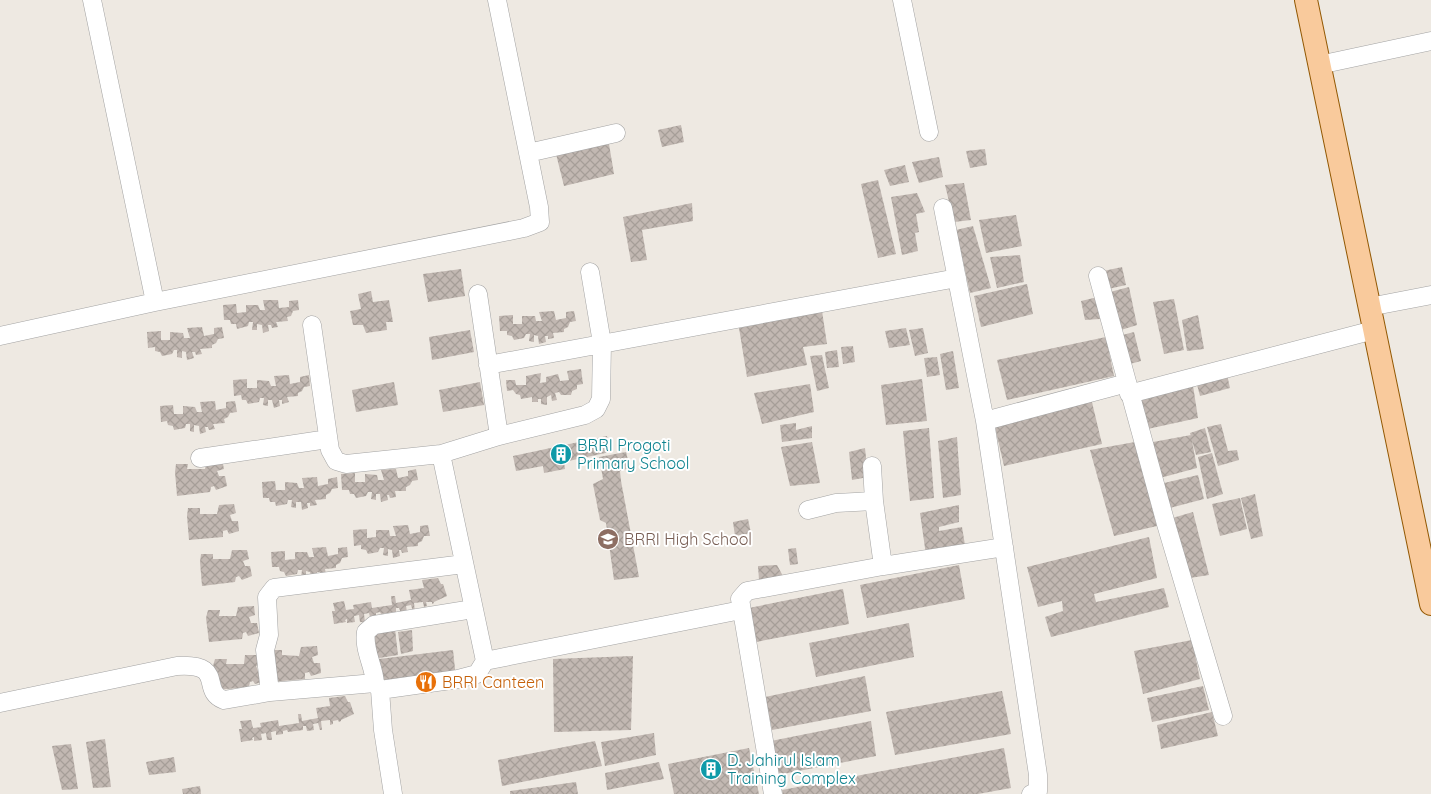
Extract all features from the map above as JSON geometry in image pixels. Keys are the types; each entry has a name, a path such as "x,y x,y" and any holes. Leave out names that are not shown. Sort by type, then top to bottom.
{"main road":[{"path":"1306,0 1374,330 1425,541 1431,604"}],"street":[{"path":"92,0 155,302"},
{"path":"0,336 155,302 524,228 540,222 539,207 497,0"},
{"path":"902,0 929,132"},
{"path":"1319,64 1431,41"},
{"path":"528,153 616,133"},
{"path":"943,208 985,421 1004,547 1038,775 1038,790 1031,794"},
{"path":"312,325 328,439 330,450 336,460 346,464 440,454 499,436 585,415 596,409 601,399 602,343 590,272"},
{"path":"1098,276 1128,388 1223,716"},
{"path":"488,365 957,278"},
{"path":"478,294 499,436"},
{"path":"1369,307 1431,295"},
{"path":"985,421 1374,330"},
{"path":"200,458 328,439"},
{"path":"0,702 177,666 193,665 202,668 208,673 214,692 218,698 224,700 270,692 377,687 458,679 477,674 485,661 440,454"},
{"path":"872,466 874,501 883,566"},
{"path":"808,510 836,502 874,501"},
{"path":"773,794 741,610 740,599 747,591 883,566 1004,547"},
{"path":"270,692 265,650 269,635 267,597 274,588 464,564"},
{"path":"393,794 374,670 364,639 366,632 374,625 473,609"},
{"path":"485,661 741,610"}],"building":[{"path":"681,125 684,142 662,147 658,130"},
{"path":"609,144 614,174 564,186 556,154"},
{"path":"985,149 987,165 970,168 966,151"},
{"path":"939,157 943,177 919,183 912,162"},
{"path":"905,165 909,182 890,186 884,170"},
{"path":"878,180 896,254 878,258 861,184"},
{"path":"964,183 971,220 954,222 945,185"},
{"path":"917,193 925,212 916,214 919,232 915,233 918,251 902,255 891,197"},
{"path":"692,203 693,221 642,230 647,260 631,262 623,217"},
{"path":"1016,215 1022,246 986,253 979,220"},
{"path":"973,226 991,288 970,293 956,230"},
{"path":"1020,255 1024,282 997,288 990,257"},
{"path":"1122,267 1126,285 1104,290 1099,272"},
{"path":"461,269 465,296 428,302 423,274"},
{"path":"1027,284 1033,314 981,327 974,296"},
{"path":"1129,287 1137,325 1121,330 1110,292"},
{"path":"371,291 373,302 389,300 393,322 386,322 387,330 366,333 363,325 353,325 350,311 361,309 358,294"},
{"path":"1098,297 1100,319 1085,320 1081,301"},
{"path":"1174,299 1184,350 1164,354 1153,302"},
{"path":"263,300 278,300 279,308 289,307 289,301 298,300 299,310 293,311 291,316 287,317 288,321 276,322 278,327 272,328 271,325 268,325 269,331 263,333 262,325 257,324 257,330 252,330 253,322 249,322 248,326 237,329 236,324 231,324 230,320 224,320 223,305 236,304 237,313 246,312 246,305 258,305 260,310 265,310"},
{"path":"554,311 556,320 566,318 566,312 574,311 576,321 570,322 568,327 564,329 564,332 553,333 554,338 548,339 548,336 545,336 546,342 539,344 538,336 534,335 534,342 529,341 530,334 526,334 524,338 514,340 512,336 507,335 507,331 500,331 499,316 513,315 513,324 522,324 522,316 535,316 536,321 542,321 539,312"},
{"path":"822,311 827,344 803,347 807,365 747,377 739,328"},
{"path":"1198,315 1204,349 1187,351 1182,320"},
{"path":"202,327 204,336 214,334 214,328 222,327 224,338 218,339 212,345 212,348 200,349 202,354 196,355 195,352 192,352 194,358 187,360 186,352 182,351 182,358 177,357 177,350 174,350 172,354 162,356 160,352 155,351 155,347 148,348 147,332 161,331 161,340 170,340 170,332 183,333 184,338 190,338 187,328"},
{"path":"906,328 910,345 889,348 885,331"},
{"path":"923,328 928,353 915,356 909,330"},
{"path":"470,330 474,352 432,360 429,337"},
{"path":"1134,332 1141,361 1119,367 1111,338"},
{"path":"1106,337 1114,376 1007,400 997,360"},
{"path":"853,346 855,362 843,364 841,347"},
{"path":"837,350 839,367 827,368 825,352"},
{"path":"953,351 959,388 946,390 940,354"},
{"path":"822,355 829,388 817,391 810,356"},
{"path":"937,357 940,375 927,377 924,358"},
{"path":"581,369 583,384 577,385 577,389 572,391 571,395 555,393 557,400 552,401 551,395 547,397 547,405 541,404 541,399 538,399 538,402 532,402 532,397 521,399 520,395 516,394 513,390 507,391 506,380 515,380 516,385 526,385 526,376 541,373 540,383 546,382 546,377 558,374 560,381 569,380 567,371"},
{"path":"1226,370 1230,388 1200,396 1195,377"},
{"path":"289,375 290,384 300,382 300,377 309,375 310,386 304,387 298,393 298,396 287,397 289,402 282,404 282,400 279,400 280,406 274,408 272,400 268,400 268,406 263,405 264,398 260,398 259,402 248,404 246,400 242,400 241,395 234,396 233,380 247,379 247,388 257,388 257,380 269,381 271,386 276,386 274,376"},
{"path":"922,379 927,421 886,425 881,385"},
{"path":"1192,379 1198,418 1143,430 1133,396"},
{"path":"394,382 398,405 356,412 352,390"},
{"path":"480,382 484,405 443,412 439,390"},
{"path":"810,384 814,412 762,424 754,393"},
{"path":"1091,398 1102,444 1004,466 994,423"},
{"path":"215,401 216,410 226,408 226,402 235,401 237,412 230,413 224,419 225,423 213,424 215,429 209,430 208,427 205,427 206,432 200,434 199,426 194,425 194,432 190,431 190,424 186,424 185,428 174,430 173,426 168,425 167,421 161,422 160,406 173,405 174,414 183,414 183,406 195,407 197,412 202,412 200,402"},
{"path":"796,423 796,430 812,426 812,438 782,442 780,425"},
{"path":"1221,424 1228,451 1237,450 1239,460 1218,466 1207,427"},
{"path":"929,428 934,498 910,501 903,431"},
{"path":"1205,428 1211,452 1196,455 1190,433"},
{"path":"1191,435 1197,468 1160,478 1153,442"},
{"name":"BRRI Progoti Primary School","path":"607,436 610,452 564,462 565,469 544,473 543,466 516,471 513,456"},
{"path":"957,437 961,495 943,498 938,441"},
{"path":"812,442 820,483 790,486 781,447"},
{"path":"1135,442 1157,526 1114,536 1090,450"},
{"path":"865,448 868,477 852,480 849,452"},
{"path":"626,452 630,468 620,471 621,481 639,577 614,580 606,523 600,520 593,484 603,479 599,457"},
{"path":"1212,453 1223,494 1207,499 1198,457"},
{"path":"207,460 222,460 224,469 217,471 219,476 225,476 227,486 216,490 214,486 211,487 210,492 177,496 176,464 188,464 187,469 205,469"},
{"path":"396,469 398,478 408,476 408,471 416,469 418,480 412,481 406,487 406,491 395,491 396,497 390,498 387,495 388,500 381,502 380,494 376,494 376,500 371,499 372,492 368,492 366,496 356,498 354,494 350,494 349,490 342,490 341,474 355,473 355,482 365,482 365,474 377,475 378,480 384,480 381,470"},
{"path":"1198,475 1204,499 1166,509 1160,484"},
{"path":"317,477 318,486 328,484 328,479 337,477 338,488 332,489 326,495 326,499 315,500 317,505 310,506 310,503 307,503 308,508 302,510 301,502 296,502 296,508 291,507 292,500 288,500 287,504 276,506 275,502 270,502 269,498 263,498 262,482 275,481 276,490 285,490 285,482 297,483 299,488 304,488 302,478"},
{"path":"1255,494 1263,536 1251,539 1241,498"},
{"path":"1240,498 1247,529 1220,536 1212,504"},
{"path":"234,504 236,513 230,515 232,521 238,521 239,531 229,534 227,530 223,531 223,537 189,540 188,508 200,508 200,514 217,514 219,505"},
{"path":"959,505 959,522 939,527 939,531 962,527 965,545 926,555 920,513"},
{"path":"1193,512 1209,575 1177,580 1162,521"},
{"path":"748,519 751,533 735,536 733,522"},
{"path":"408,525 410,534 420,532 420,526 428,525 430,536 424,536 422,541 418,543 418,546 407,547 408,552 402,553 399,550 400,556 393,558 392,550 388,549 388,556 383,555 384,548 380,548 378,552 368,554 366,550 361,549 361,545 354,546 353,530 367,529 367,538 376,537 376,530 389,530 390,536 396,536 393,526"},
{"path":"1149,537 1157,578 1094,594 1096,602 1164,588 1169,607 1051,637 1045,617 1063,611 1062,601 1038,607 1027,567"},
{"path":"326,547 328,556 338,554 338,548 347,547 348,557 342,558 340,563 336,565 336,568 325,569 326,574 320,575 320,572 317,572 318,578 312,580 310,572 306,571 306,578 301,577 302,570 298,570 297,574 286,576 284,572 280,571 279,567 272,567 271,552 285,551 285,560 295,559 295,552 307,552 309,557 314,557 312,548"},
{"path":"796,548 798,564 790,565 788,549"},
{"path":"232,550 247,550 249,559 243,561 245,566 250,566 252,576 242,580 239,576 236,577 235,582 202,586 201,554 213,554 213,559 230,559"},
{"path":"777,565 784,578 759,580 758,566"},
{"path":"959,565 965,599 867,618 860,585"},
{"path":"438,578 441,584 443,584 447,596 432,604 432,602 426,602 427,606 424,607 423,602 414,603 415,612 413,612 411,605 406,606 407,612 401,613 399,608 396,608 396,612 381,614 380,612 376,613 376,616 370,617 369,613 364,614 365,622 360,622 359,615 354,616 355,622 347,623 347,619 345,620 346,622 334,624 332,611 335,611 333,603 344,601 346,610 354,609 353,605 371,602 372,608 392,605 391,596 395,596 396,603 411,600 409,590 424,588 422,580"},
{"path":"843,589 849,624 751,643 744,609"},
{"path":"254,606 255,615 249,617 251,623 257,623 259,633 248,636 246,632 243,633 242,639 209,642 206,618 208,610 220,610 219,616 236,616 238,607"},
{"path":"909,623 914,657 816,677 809,643"},
{"path":"395,629 398,655 373,659 369,634"},
{"path":"412,630 413,651 401,654 398,632"},
{"path":"1192,640 1200,679 1143,694 1134,651"},
{"path":"317,646 318,655 312,657 314,663 320,663 321,673 311,676 309,672 305,673 305,679 271,682 270,650 282,650 282,655 299,656 301,647"},
{"path":"453,650 456,678 383,687 379,659"},
{"path":"245,655 261,655 262,663 256,666 258,671 264,671 266,681 255,684 253,681 250,682 249,687 216,690 213,666 215,659 227,659 226,664 244,664"},
{"path":"633,656 631,730 554,732 553,659"},
{"path":"865,676 871,711 772,730 765,697"},
{"path":"1203,686 1209,710 1152,722 1147,698"},
{"path":"1002,691 1011,734 895,755 886,712"},
{"path":"345,696 348,702 350,702 354,714 339,722 338,720 333,721 333,724 330,725 330,720 321,721 322,730 320,730 318,723 313,724 314,730 307,731 306,726 303,726 303,730 288,732 287,730 283,731 283,734 276,735 276,731 271,732 272,740 267,740 266,733 261,734 262,740 254,741 254,737 252,738 253,740 241,742 239,729 242,729 240,721 251,720 253,728 261,727 260,723 278,720 279,726 299,723 298,714 301,714 302,721 318,718 316,708 330,706 329,698"},
{"path":"1212,712 1218,736 1161,749 1157,725"},
{"path":"871,721 876,756 778,775 771,741"},
{"path":"654,733 656,755 605,766 601,742"},
{"path":"105,739 111,787 93,788 86,742"},
{"path":"595,741 602,766 502,786 498,760"},
{"path":"71,744 78,789 62,790 52,746"},
{"name":"D. Jahirul Islam Training Complex","path":"749,748 759,794 674,794 668,764"},
{"path":"1004,748 1011,788 978,794 783,794 782,790"},
{"path":"174,757 176,772 149,775 146,762"},
{"path":"659,762 664,779 607,790 605,773"},
{"path":"576,782 578,794 510,794 510,791"},
{"path":"200,786 201,794 183,794 182,789"}],"place":[{"name":"BRRI Progoti Primary School","path":"561,454"},
{"name":"BRRI High School","path":"608,539"},
{"name":"BRRI Canteen","path":"426,682"},
{"name":"D. Jahirul Islam Training Complex","path":"711,769"}]}
